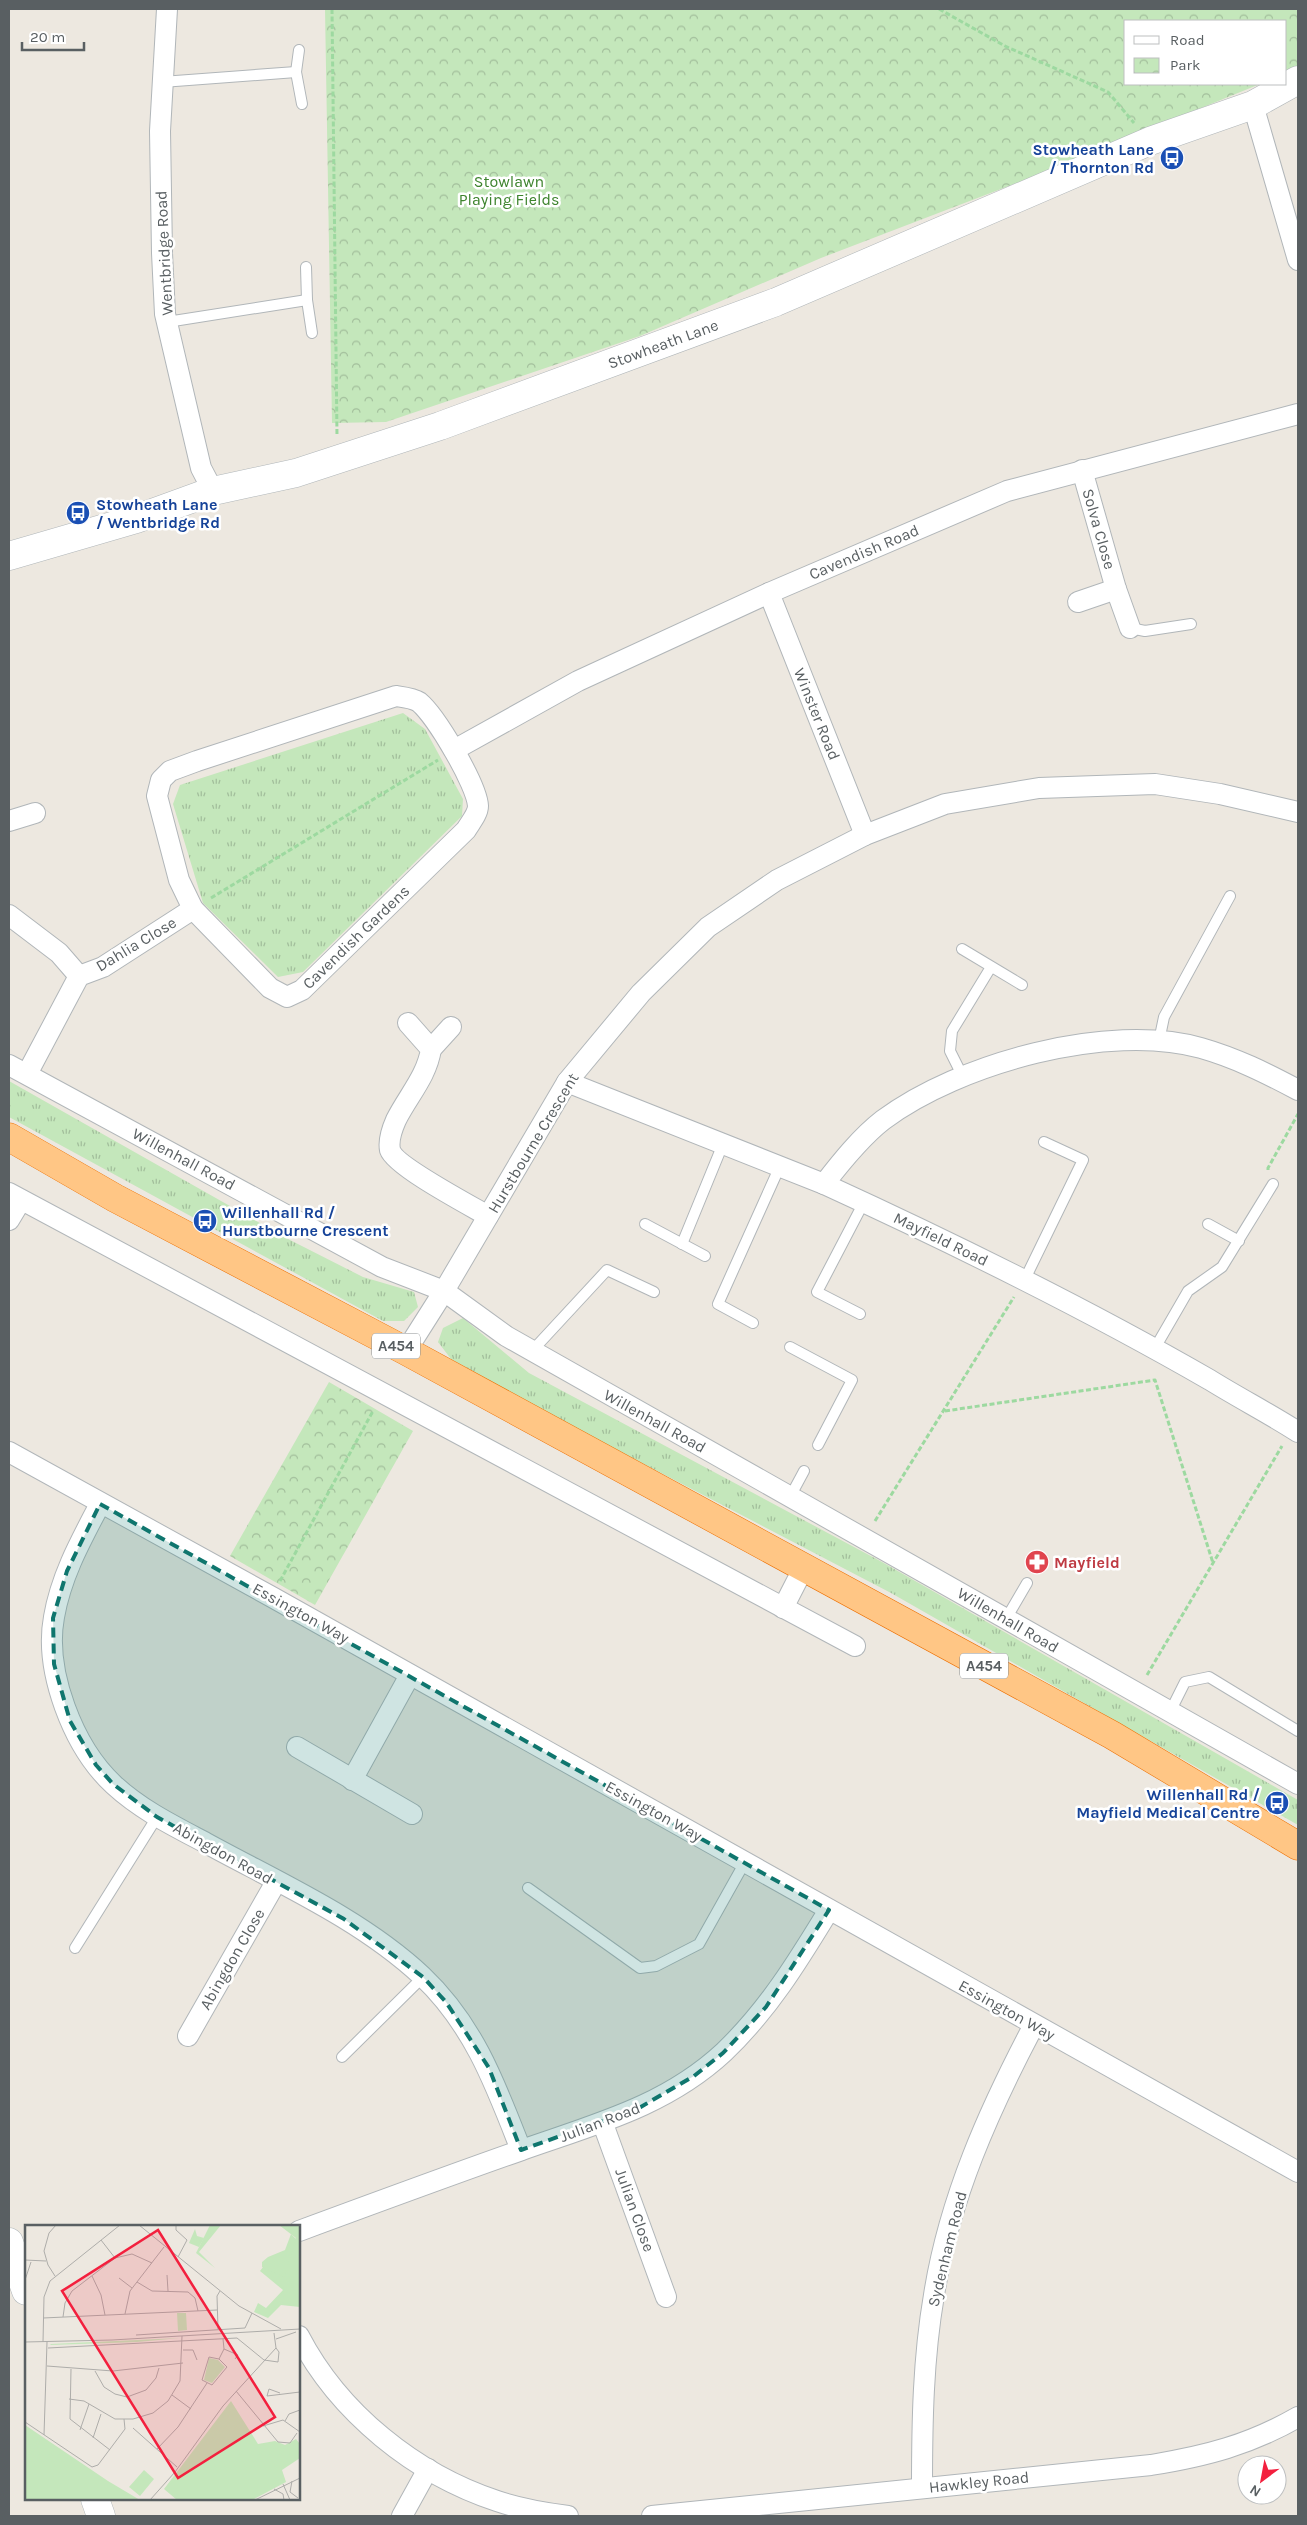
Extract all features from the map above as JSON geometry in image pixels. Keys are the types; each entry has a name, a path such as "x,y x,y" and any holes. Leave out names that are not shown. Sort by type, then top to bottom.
{"highway":[{"name":"A454","path":"9,1137 115,1198 406,1351 1112,1735 1298,1846"}],"street":[{"name":"Wentbridge Road","path":"167,9 160,132 162,253 167,322 201,468 213,491"},
{"name":"Stowheath Lane","path":"9,556 136,519 213,491 296,473 440,426 776,302 1150,141 1253,106 1298,80"},
{"path":"1253,106 1298,260"},
{"name":"Cavendish Road","path":"454,750 578,681 769,593 1007,491 1298,414"},
{"name":"Solva Close","path":"1082,470 1116,589 1130,628"},
{"name":"Solva Close","path":"1078,602 1116,589"},
{"name":"Winster Road","path":"769,593 865,835"},
{"name":"Cavendish Gardens","path":"396,696 417,701 427,711 454,750 476,792 478,809 466,830 302,990 288,997 270,988 193,909 179,880 157,796 161,780 170,771 396,696"},
{"name":"Hurstbourne Crescent","path":"406,1351 444,1291 567,1082 641,992 708,927 777,880 865,835 946,804 1040,788 1155,784 1220,794 1298,812"},
{"path":"9,821 35,814"},
{"name":"Dahlia Close","path":"27,1074 79,976 103,967 193,909"},
{"name":"Dahlia Close","path":"9,915 59,953 79,976"},
{"path":"408,1023 432,1049"},
{"path":"451,1027 432,1049 422,1077 395,1121 390,1138 390,1151 404,1165 488,1216"},
{"path":"824,1184 842,1161 883,1120 917,1099 963,1077 1006,1060 1090,1042 1158,1041 1200,1047 1248,1063 1298,1090"},
{"name":"Willenhall Road","path":"9,1065 382,1267 444,1291 506,1336 1298,1784"},
{"name":"Mayfield Road","path":"567,1082 780,1166 864,1202 1024,1279 1155,1348 1295,1430"},
{"path":"9,1220 15,1197 855,1646"},
{"name":"Essington Way","path":"9,1452 100,1504 272,1597 1298,2172"},
{"name":"Abingdon Road","path":"100,1504 79,1544 59,1594 51,1640 61,1694 70,1721 96,1765 113,1784 157,1817 376,1939 423,1977 446,2002 489,2068 521,2150"},
{"path":"783,1608 804,1567"},
{"path":"352,1780 410,1675"},
{"path":"297,1747 412,1814"},
{"name":"Abingdon Close","path":"188,2036 276,1882"},
{"name":"Julian Road","path":"300,2230 521,2150 603,2124 639,2108 666,2093 694,2076 723,2053 748,2028 787,1979 829,1910"},
{"name":"Sydenham Road","path":"922,2488 922,2399 927,2342 934,2293 946,2242 964,2179 981,2132 1034,2025"},
{"name":"Julian Close","path":"603,2124 666,2297"},
{"path":"9,2242 25,2288"},
{"path":"300,2338 322,2373 355,2412 399,2450 459,2486 498,2502 568,2516"},
{"name":"Hawkley Road","path":"652,2516 1151,2465 1204,2456 1250,2440 1298,2417"},
{"path":"402,2516 428,2469"},
{"path":"95,2500 101,2516"}],"lane":[{"path":"299,50 296,72 302,104"},
{"path":"162,82 296,72"},
{"path":"306,267 307,300 312,333"},
{"path":"167,322 307,300"},
{"path":"1130,628 1145,631 1191,624"},
{"path":"1158,1041 1164,1017 1230,896"},
{"path":"962,948 1022,985"},
{"path":"963,1077 950,1050 952,1031 991,967"},
{"path":"1024,1279 1083,1160 1044,1142"},
{"path":"682,1244 723,1144"},
{"path":"753,1323 718,1304 780,1166"},
{"path":"1155,1348 1188,1291 1222,1267 1273,1184"},
{"path":"860,1314 817,1292 864,1202"},
{"path":"646,1224 705,1256"},
{"path":"1208,1224 1239,1241"},
{"path":"532,1351 607,1270 654,1292"},
{"path":"790,1346 852,1380 818,1444"},
{"path":"790,1497 804,1472"},
{"path":"1006,1619 1027,1583"},
{"path":"1170,1712 1185,1682 1209,1677 1298,1731"},
{"path":"75,1948 157,1817"},
{"path":"528,1888 640,1968 648,1968 656,1966 699,1944 745,1862"},
{"path":"342,2057 423,1977"}],"path":[{"path":"332,9 337,460"},
{"path":"939,9 1005,46 1108,92 1150,141"},
{"path":"193,909 454,750"},
{"path":"1273,1184 1268,1168 1298,1114"},
{"path":"864,1539 946,1411 1024,1279"},
{"path":"946,1411 1155,1380 1213,1563"},
{"path":"272,1597 383,1394"},
{"path":"1136,1693 1295,1430"}],"highlighted area":[{"path":"100,1504 829,1910 766,2007 723,2053 694,2076 639,2108 521,2150 489,2068 446,2002 423,1977 344,1919 157,1817 113,1784 96,1765 70,1721 54,1664 53,1618 67,1571"}],"green space":[{"name":"Stowlawn Playing Fields","path":"325,9 1298,9 1298,68 1287,73 1287,20 1124,20 1124,85 1258,85 1022,181 821,258 640,336 386,422 332,423"},
{"path":"403,713 425,729 463,799 462,816 303,972 278,977 203,903 173,804 180,785"},
{"path":"9,1081 290,1240 363,1277 414,1292 418,1307 404,1321 383,1321 9,1117"},
{"path":"463,1318 529,1373 882,1562 1298,1800 1298,1825 891,1593 571,1426 451,1359 438,1342 443,1328"},
{"path":"329,1382 413,1431 315,1605 230,1556"}],"place":[{"name":"Stowheath Lane / Thornton Rd","path":"1172,158"},
{"name":"Stowheath Lane / Wentbridge Rd","path":"78,513"},
{"name":"Willenhall Rd / Hurstbourne Crescent","path":"205,1221"},
{"name":"Mayfield","path":"1037,1562"},
{"name":"Willenhall Rd / Mayfield Medical Centre","path":"1277,1803"}]}
